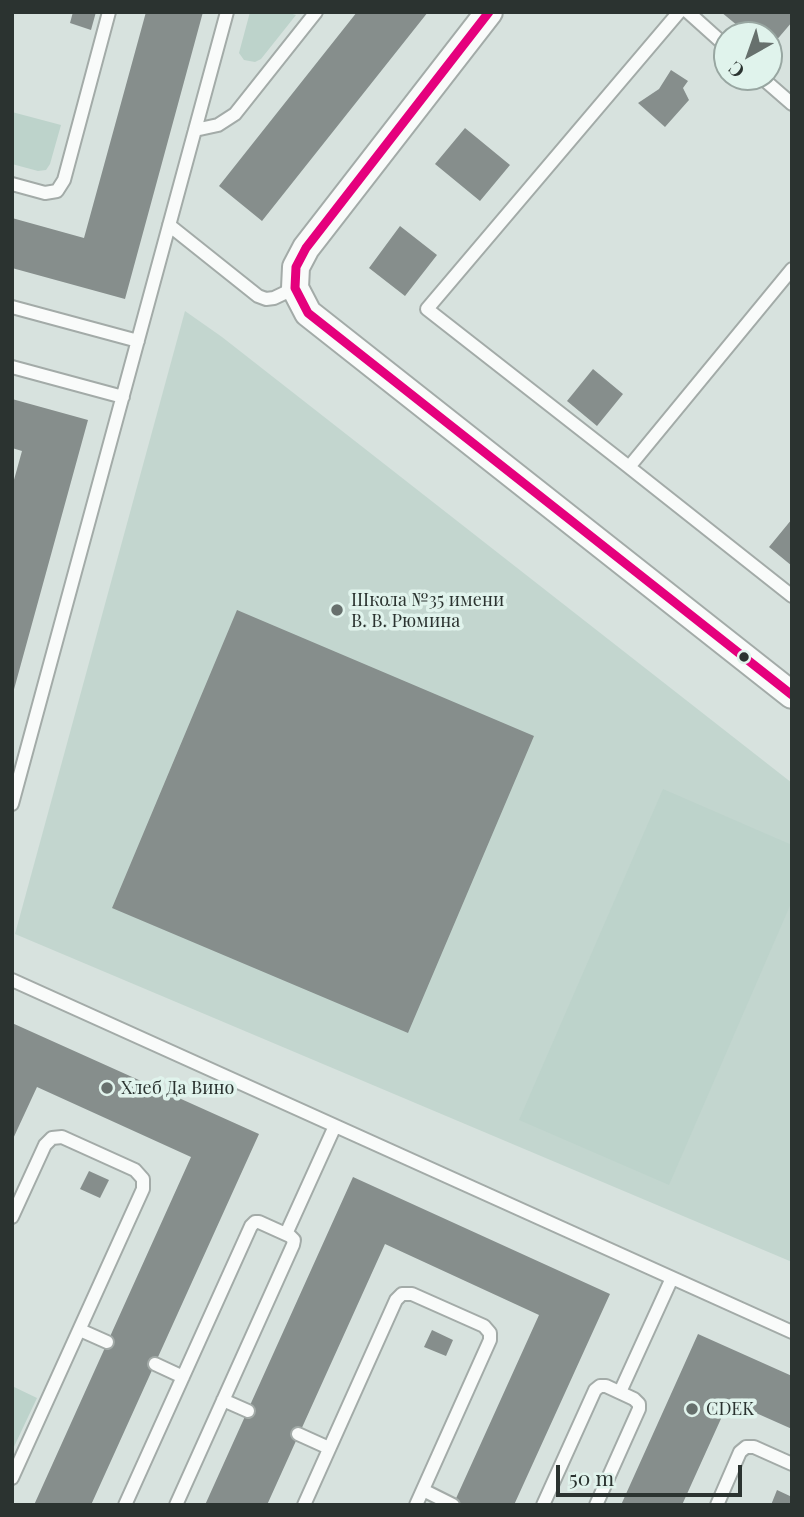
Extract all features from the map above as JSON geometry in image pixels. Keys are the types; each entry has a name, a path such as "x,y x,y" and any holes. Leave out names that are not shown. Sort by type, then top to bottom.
{"street":[{"path":"489,12 306,248 296,267 295,288 308,313 792,695"}],"lane":[{"path":"12,184 45,193 57,191 64,180 109,12"},
{"path":"12,803 227,12"},
{"path":"195,130 218,125 235,114 316,12"},
{"path":"679,12 427,309 792,596"},
{"path":"688,12 713,34"},
{"path":"777,91 792,104"},
{"path":"169,225 258,296 274,298 295,288"},
{"path":"629,467 792,269"},
{"path":"12,307 138,341"},
{"path":"12,367 123,397"},
{"path":"12,980 792,1332"},
{"path":"286,1234 335,1126"},
{"path":"12,1217 45,1145 52,1138 62,1137 135,1170 143,1179 143,1189 12,1478"},
{"path":"125,1505 251,1226 260,1222 286,1234 294,1240 293,1245 176,1505"},
{"path":"620,1392 672,1278"},
{"path":"304,1505 396,1300 402,1294 412,1294 484,1326 490,1333 491,1340 416,1505"},
{"path":"80,1330 107,1342"},
{"path":"155,1364 183,1377"},
{"path":"543,1505 595,1390 606,1386 635,1399 639,1409 596,1505"},
{"path":"223,1400 248,1411"},
{"path":"299,1434 329,1448"},
{"path":"717,1505 740,1452 746,1447 754,1447 792,1464"},
{"path":"422,1490 453,1505"}],"shaded area":[{"name":"Школа №35 имени В. В. Рюмина","path":"185,311 222,337 792,783 792,1262 15,934"}],"green space":[{"path":"250,12 285,12 296,15 261,59 255,62 244,60 239,53"},
{"path":"12,112 61,125 46,170 38,171 12,164"},
{"path":"663,789 792,845 792,901 669,1185 519,1120"},
{"path":"12,1386 37,1398 12,1451"}],"building":[{"path":"73,12 96,12 91,30 70,23"},
{"path":"146,12 203,12 125,299 12,268 12,218 84,238"},
{"path":"357,12 428,12 262,221 219,186"},
{"path":"721,12 792,12 792,22 783,33 783,21 732,21"},
{"path":"671,70 688,81 683,88 689,100 665,127 638,103 659,89"},
{"path":"465,128 510,165 480,201 435,164"},
{"path":"400,226 437,255 405,296 369,268"},
{"path":"593,369 623,394 597,426 567,401"},
{"path":"12,399 88,420 13,693 12,487 22,451 12,448"},
{"path":"792,519 792,566 769,547"},
{"path":"237,610 534,736 408,1033 112,908"},
{"path":"12,1023 259,1134 91,1505 34,1505 191,1157 37,1087 12,1141"},
{"path":"89,1171 109,1180 100,1198 80,1189"},
{"path":"353,1177 610,1294 514,1505 453,1505 539,1315 385,1244 267,1505 205,1505"},
{"path":"432,1330 453,1340 446,1356 424,1347"},
{"path":"698,1334 792,1376 792,1429 729,1401 682,1505 621,1505"},
{"path":"777,1490 792,1497 792,1505 771,1505"}],"transit line":[{"path":"489,12 306,248 296,267 295,288 308,313 792,695"}],"place":[{"name":"Школа №35 имени В. В. Рюмина","path":"337,610"},
{"name":"Хлеб Да Вино","path":"107,1088"},
{"name":"CDEK","path":"692,1409"}]}
